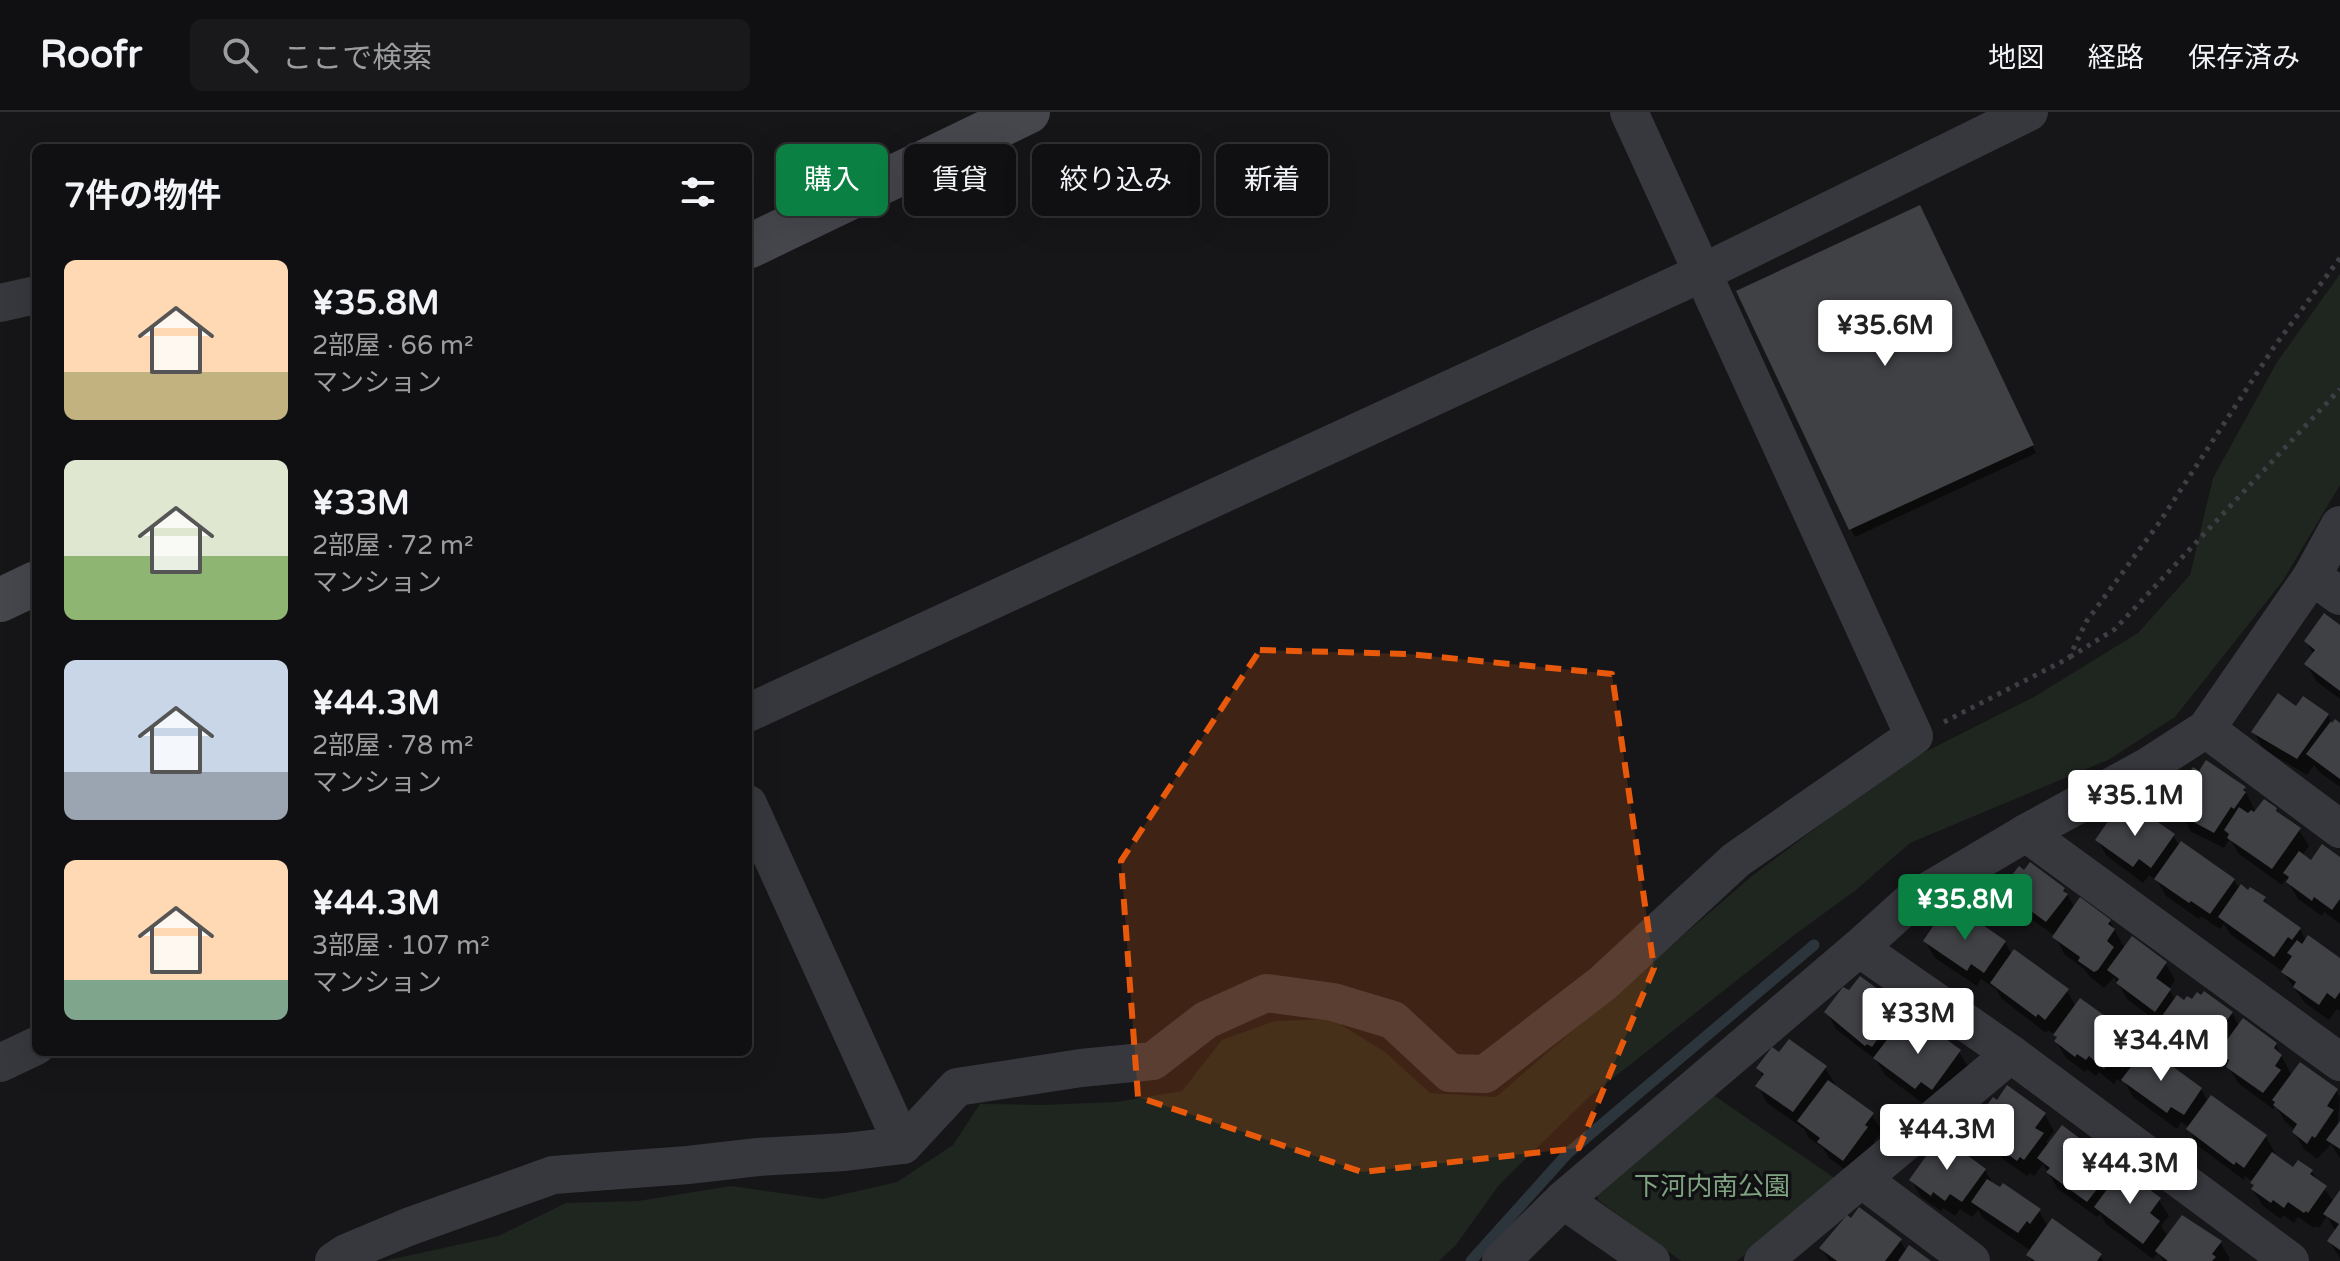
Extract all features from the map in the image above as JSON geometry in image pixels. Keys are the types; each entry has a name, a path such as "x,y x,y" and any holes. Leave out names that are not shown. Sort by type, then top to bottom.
{"main road":[{"path":"752,245 1028,112"},
{"path":"0,600 32,585"}],"street":[{"path":"334,1261 408,1227 553,1175 903,1145 957,1087 1081,1068 1153,1061 1206,1020 1266,993 1333,1002 1393,1020 1450,1073 1485,1074 1603,983 1736,860 1914,736 1629,112"},
{"path":"752,711 1704,272 2029,112"},
{"path":"0,303 32,296"},
{"path":"1501,1261 1563,1200 1911,901 2147,767 2206,729 2326,586 2340,525"},
{"path":"2206,729 2340,829"},
{"path":"752,813 903,1145"},
{"path":"2026,833 2340,1062"},
{"path":"1859,948 2011,1054 2290,1261"},
{"path":"0,1063 32,1048"},
{"path":"1763,1261 2011,1054"},
{"path":"1863,1180 1971,1261"},
{"path":"1563,1200 1651,1261"}],"path":[{"path":"2069,658 2086,622 2159,523 2274,347 2340,258"},
{"path":"1914,736 1981,705 2069,658 2115,629 2340,389"}],"highlighted area":[{"path":"1260,650 1408,654 1612,674 1654,968 1579,1148 1362,1172 1138,1097 1121,861"}],"green space":[{"path":"2340,274 2340,485 2282,582 2175,717 2108,760 1910,843 1856,890 1589,1097 1499,1185 1456,1245 1439,1261 384,1261 498,1236 566,1203 638,1201 731,1186 823,1199 897,1182 953,1145 980,1104 1116,1102 1182,1091 1222,1040 1275,1021 1332,1019 1385,1052 1430,1093 1496,1097 1752,876 1903,763 2034,697 2138,633 2190,575 2213,478 2277,362"},
{"name":"下河内南公園","path":"1709,1092 1836,1179 1737,1261 1681,1261 1598,1200 1598,1185"}],"building":[{"path":"1920,205 2034,445 1849,530 1736,291"},
{"path":"2324,613 2340,625 2340,691 2304,664 2315,650 2304,641"},
{"path":"2278,693 2296,706 2303,696 2329,714 2297,759 2251,732"},
{"path":"2335,719 2340,723 2340,779 2306,754"},
{"path":"2206,760 2246,787 2243,790 2246,792 2234,809 2231,807 2214,833 2179,814 2182,803 2173,797 2193,767 2199,771"},
{"path":"2264,799 2301,828 2272,869 2227,838 2229,834 2224,830 2239,807 2248,813 2251,810 2254,812"},
{"path":"2123,808 2133,816 2138,808 2175,834 2151,868 2139,859 2133,867 2095,840 2111,817 2115,820"},
{"path":"2181,841 2235,879 2210,914 2154,879"},
{"path":"2322,844 2340,857 2340,899 2332,910 2314,897 2312,901 2286,882 2289,877 2283,873 2299,851 2311,860"},
{"path":"2030,862 2065,888 2063,891 2068,894 2046,922 2001,889 2019,866 2024,870"},
{"path":"2241,884 2266,897 2263,901 2301,928 2292,940 2288,937 2274,957 2218,917"},
{"path":"2080,897 2111,920 2108,924 2115,929 2107,941 2114,947 2094,972 2078,961 2080,957 2052,937"},
{"path":"1944,910 1962,922 1967,914 2006,941 1984,973 1971,964 1967,971 1923,941"},
{"path":"2308,935 2340,958 2340,992 2335,999 2327,993 2319,1005 2293,987 2296,982 2281,972 2292,956 2287,953 2297,940 2302,944"},
{"path":"2132,936 2167,962 2156,978 2171,989 2155,1012 2116,983 2119,979 2107,970"},
{"path":"2014,949 2069,989 2045,1020 2038,1014 2036,1017 1990,983"},
{"path":"1860,976 1901,1006 1872,1047 1865,1046 1824,1012 1843,987 1849,990"},
{"path":"2204,991 2233,1012 2206,1049 2159,1020 2177,995 2184,1000 2187,996 2192,999 2197,992 2201,995"},
{"path":"2080,998 2133,1036 2110,1067 2107,1064 2104,1069 2089,1056 2086,1060 2077,1054 2075,1057 2054,1041 2057,1037 2053,1035"},
{"path":"2243,1018 2277,1043 2274,1048 2282,1055 2275,1066 2281,1070 2263,1093 2226,1067 2229,1060 2218,1052"},
{"path":"1917,1023 1932,1034 1935,1031 1961,1050 1932,1090 1921,1082 1915,1089 1873,1058 1896,1028 1908,1036"},
{"path":"1789,1039 1827,1066 1793,1112 1755,1086 1764,1074 1756,1068 1772,1047 1779,1052"},
{"path":"2146,1047 2202,1088 2184,1115 2171,1107 2167,1113 2121,1080"},
{"path":"2300,1062 2338,1089 2327,1106 2334,1110 2315,1138 2312,1136 2307,1144 2292,1132 2297,1124 2273,1105 2275,1102 2272,1100"},
{"path":"1828,1080 1874,1113 1865,1125 1868,1127 1843,1161 1817,1142 1820,1138 1797,1121"},
{"path":"2007,1085 2046,1113 2035,1128 2044,1133 2024,1160 2020,1157 2017,1161 1991,1142 1994,1138 1973,1124 1993,1097 1997,1100"},
{"path":"2211,1095 2267,1135 2244,1168 2236,1162 2234,1165 2186,1129"},
{"path":"2340,1121 2340,1149 2326,1140"},
{"path":"2062,1125 2103,1156 2095,1167 2103,1173 2100,1177 2104,1180 2087,1202 2046,1172 2050,1168 2037,1158"},
{"path":"1945,1139 1986,1169 1962,1202 1950,1194 1945,1201 1933,1192 1931,1196 1909,1180 1936,1142 1941,1145"},
{"path":"2272,1152 2293,1167 2298,1160 2313,1170 2310,1174 2327,1186 2308,1213 2288,1202 2284,1208 2273,1200 2271,1203 2251,1189 2254,1185 2250,1183"},
{"path":"2122,1169 2161,1198 2150,1213 2160,1221 2143,1244 2094,1207"},
{"path":"1987,1179 2000,1187 2003,1183 2041,1209 2030,1224 2027,1221 2018,1233 1971,1202"},
{"path":"2340,1190 2340,1250 2327,1241 2339,1224 2323,1214"},
{"path":"1859,1207 1902,1239 1885,1261 1837,1261 1819,1248 1847,1215 1851,1218"},
{"path":"2182,1215 2222,1241 2212,1254 2216,1257 2212,1261 2168,1261 2155,1251"},
{"path":"2052,1218 2102,1254 2097,1261 2035,1261 2026,1255"},
{"path":"1909,1245 1931,1261 1898,1261"}],"waterway":[{"path":"1471,1261 1568,1153 1814,945"}]}
